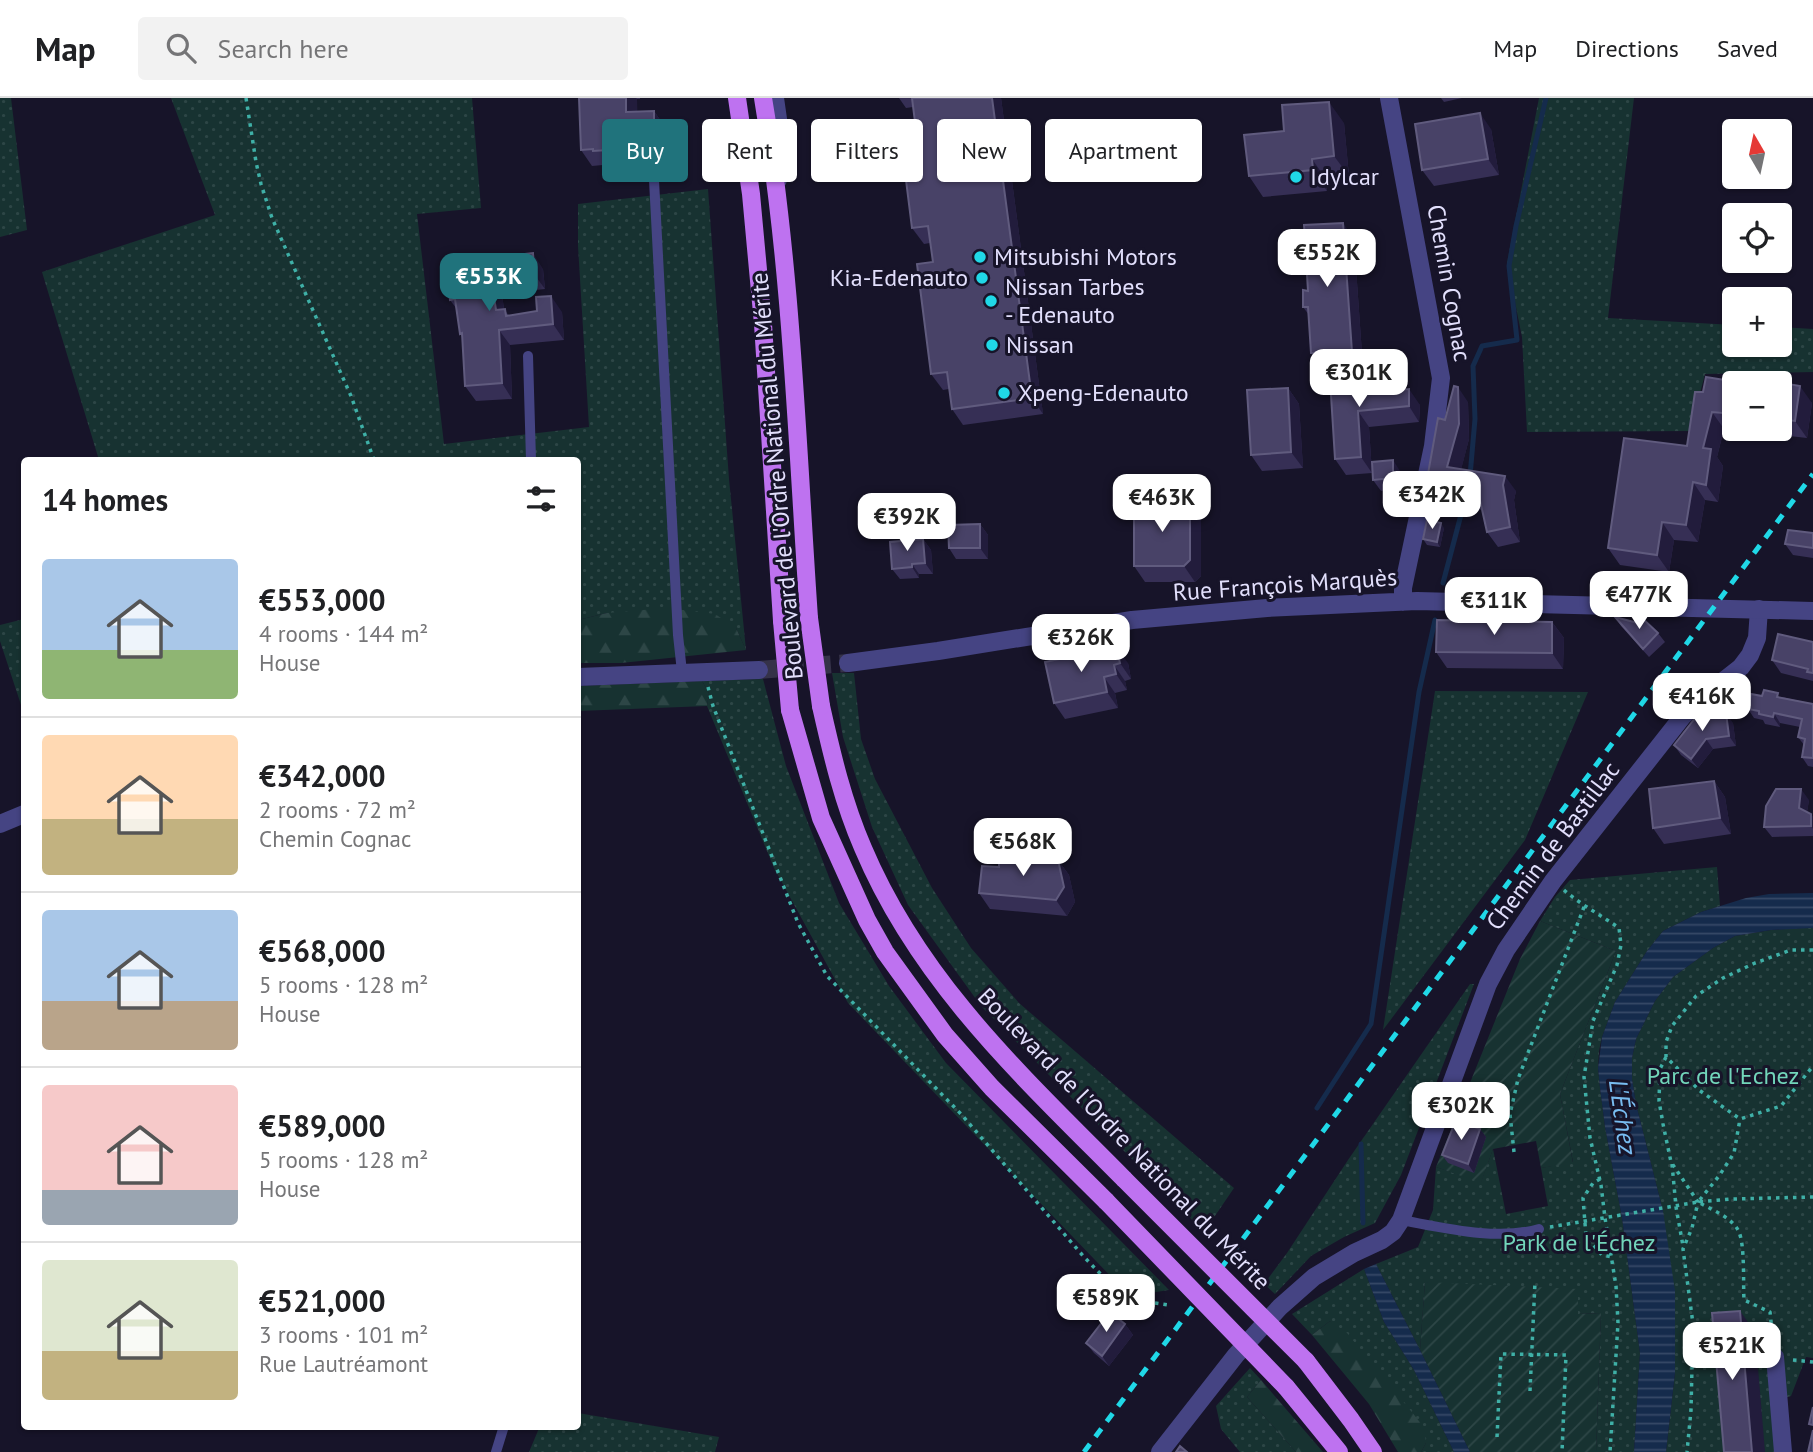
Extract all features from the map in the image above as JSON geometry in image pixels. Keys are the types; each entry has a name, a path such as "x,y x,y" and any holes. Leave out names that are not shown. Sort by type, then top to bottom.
{"main road":[{"name":"Boulevard de l'Ordre National du Mérite","path":"737,98 751,194 762,311 790,710 821,818 867,920 885,952 945,1035 1286,1387 1339,1452"},
{"name":"Boulevard de l'Ordre National du Mérite","path":"763,98 777,194 789,318 809,618 821,706 836,774 863,847 887,899 920,954 956,1003 1017,1071 1306,1361 1373,1452"}],"street":[{"path":"775,98 782,147 777,194"},
{"name":"Chemin Cognac","path":"1389,98 1441,377 1433,446 1403,602"},
{"name":"Rue François Marquès","path":"848,663 1132,620 1267,608 1431,601 1813,611"},
{"name":"Chemin de Bastillac","path":"1160,1452 1236,1355 1280,1307 1314,1277 1393,1232 1401,1220 1488,984 1506,950 1553,881 1683,716 1741,667 1750,655 1757,638 1759,609"},
{"path":"581,677 759,670"},
{"path":"0,824 21,815"},
{"path":"1774,1357 1783,1452"}],"lane":[{"path":"654,182 677,624 682,672"},
{"path":"528,356 531,457"},
{"path":"1401,1220 1502,1235 1521,1234 1539,1228"},
{"path":"496,1452 504,1430"}],"path":[{"path":"246,98 256,162 272,218 352,396 373,457"},
{"path":"705,671 713,706 798,923 827,976 961,1114 1084,1257 1120,1294 1168,1306"},
{"path":"1553,881 1584,906 1619,928 1621,945 1617,965 1593,1021 1584,1077 1590,1138 1607,1218 1618,1324 1610,1452"},
{"path":"1514,1152 1510,1114 1518,1079 1584,906"},
{"path":"1687,1452 1693,1324 1684,1249 1674,1207 1671,1162 1659,1101 1660,1069 1666,1057 1666,1042 1672,1026 1696,996 1723,978 1791,950 1813,950"},
{"path":"1666,1057 1699,1090 1740,1119"},
{"path":"1740,1119 1781,1106 1813,1066"},
{"path":"1684,1249 1698,1202 1734,1153 1740,1119"},
{"path":"1671,1162 1698,1202 1726,1217 1739,1231 1744,1300 1770,1312 1774,1357 1813,1362"},
{"path":"1600,1179 1593,1183 1583,1198 1584,1222 1587,1236 1602,1255 1612,1257"},
{"path":"1539,1228 1698,1202 1813,1197"},
{"path":"1530,1391 1535,1282"},
{"path":"1497,1437 1501,1354 1566,1356 1562,1452"}],"green space":[{"path":"0,98 11,98 27,230 0,237"},
{"path":"171,98 472,98 481,208 417,214 444,444 589,427 578,204 708,189 729,479 746,650 736,628 607,613 581,619 581,457 98,457 42,272 215,215"},
{"path":"1539,98 1634,98 1608,318 1722,324 1722,357 1792,357 1792,328 1813,329 1813,372 1722,371 1722,374 1705,374 1690,431 1527,432 1522,337 1507,263"},
{"path":"667,608 715,614 736,628 746,650 621,663 581,663 581,619 607,613"},
{"path":"21,620 21,705 0,641 0,625"},
{"path":"832,673 854,673 861,739 875,779 932,888 971,948 1019,1003 1234,1188 1204,1232 981,1006 908,905 872,827 843,737"},
{"path":"763,679 786,766 839,903 889,986 946,1063 1169,1290 1143,1294 1121,1287 848,1003 774,868 707,706 709,693 702,681"},
{"path":"702,681 709,693 707,706 581,711 581,686"},
{"path":"1435,691 1588,692 1525,840 1383,1030"},
{"name":"Park de l'Échez","path":"1717,867 1720,906 1701,912 1663,931 1615,1002 1599,1051 1598,1068 1605,1127 1622,1218 1640,1353 1634,1452 1596,1452 1601,1313 1578,1314 1425,1282 1420,1350 1376,1264 1418,1247 1433,1210 1436,1167 1481,1182 1493,1149 1506,1214 1548,1206 1541,1168 1573,1162 1560,1094 1616,951 1540,921 1555,897 1570,880"},
{"path":"1540,921 1616,951 1560,1094 1573,1163 1541,1168 1536,1141 1493,1149 1481,1183 1436,1167 1520,959"},
{"name":"Parc de l'Echez","path":"1813,928 1813,1358 1806,1357 1791,1396 1784,1398 1789,1452 1666,1452 1675,1373 1663,1211 1632,1079 1636,1039 1655,1001 1673,977 1713,948 1735,936 1771,930"},
{"path":"1470,984 1474,984 1401,1175 1375,1223 1311,1256 1275,1294 1264,1284"},
{"path":"1364,1269 1384,1322 1414,1370 1454,1452 1421,1452 1426,1443 1330,1321 1312,1335 1292,1314"},
{"path":"1425,1282 1578,1289 1578,1314 1601,1313 1596,1452 1470,1452 1420,1350"},
{"path":"1330,1321 1347,1333 1424,1427 1426,1443 1421,1452 1398,1452 1369,1404 1312,1335"},
{"path":"1250,1368 1261,1380 1247,1397 1296,1452 1240,1452 1221,1429 1216,1406"},
{"path":"1261,1380 1323,1452 1296,1452 1247,1397"},
{"path":"581,1414 719,1437 715,1452 529,1452 538,1430 581,1430"}],"water":[{"name":"L'Échez","path":"1813,893 1813,928 1771,930 1735,936 1713,948 1673,977 1655,1001 1636,1039 1632,1079 1663,1211 1675,1291 1675,1373 1666,1452 1634,1452 1640,1353 1622,1218 1600,1088 1598,1068 1602,1037 1615,1002 1663,931 1701,912 1746,898 1769,894"},
{"path":"1376,1264 1470,1452 1454,1452 1414,1370 1384,1322 1364,1269"}],"building":[{"path":"579,98 626,98 626,112 654,111 654,119 602,119 602,150 581,150"},
{"path":"912,98 992,98 995,119 937,119 937,182 1003,182 1032,398 952,409 947,372 931,374 917,264 933,262 928,226 912,228 906,182 923,182 923,119 915,119"},
{"path":"1329,102 1334,156 1312,159 1313,170 1249,176 1244,135 1284,131 1282,105"},
{"path":"1480,113 1488,159 1422,170 1415,124"},
{"path":"1343,223 1352,352 1311,353 1308,307 1303,307 1303,290 1308,291 1304,225"},
{"path":"533,253 534,274 491,278 496,310 505,309 506,316 537,311 536,297 551,296 553,324 499,330 502,383 465,386 462,333 460,334 455,299 450,300 446,263"},
{"path":"1388,376 1389,391 1409,389 1409,406 1358,411 1361,457 1335,459 1330,379"},
{"path":"1706,377 1722,380 1722,413 1712,412 1703,448 1711,449 1706,485 1693,482 1686,525 1662,522 1657,555 1608,548 1624,438 1687,446 1695,392 1703,392"},
{"path":"1792,385 1800,386 1795,421 1792,421"},
{"path":"1454,386 1458,387 1459,424 1447,467 1505,476 1503,485 1510,527 1487,532 1479,496 1426,485 1438,418 1445,420"},
{"path":"1288,388 1291,452 1251,455 1247,390"},
{"path":"1393,460 1393,478 1373,480 1372,462"},
{"path":"1134,502 1190,503 1190,560 1184,566 1134,566"},
{"path":"1427,520 1441,523 1437,542 1423,539"},
{"path":"980,524 980,548 949,548 948,525"},
{"path":"1788,530 1813,533 1813,548 1785,544"},
{"path":"923,539 925,563 892,569 890,542"},
{"path":"1615,617 1638,623 1642,618 1658,633 1643,649"},
{"path":"1437,620 1552,622 1552,653 1436,652"},
{"path":"1778,634 1813,642 1813,673 1807,672 1808,669 1772,660"},
{"path":"1116,647 1120,663 1114,665 1116,674 1104,677 1107,692 1054,703 1045,662"},
{"path":"1764,690 1778,693 1777,697 1813,704 1813,758 1802,757 1805,739 1798,737 1802,719 1774,713 1773,717 1748,709 1751,694 1762,696"},
{"path":"1726,713 1729,736 1706,739 1691,759 1674,745 1696,717"},
{"path":"1714,781 1720,818 1653,828 1649,789"},
{"path":"1776,789 1801,789 1799,808 1811,814 1811,826 1764,827 1766,806"},
{"path":"999,854 1058,860 1064,887 1056,900 979,893 982,866 999,867"},
{"path":"1456,1120 1480,1129 1468,1164 1442,1155"},
{"path":"1740,1311 1752,1452 1724,1452 1712,1313"},
{"path":"1110,1312 1125,1324 1102,1356 1086,1343"},
{"path":"1813,1407 1813,1425 1809,1424"},
{"path":"1813,1430 1813,1452 1808,1452"},
{"path":"1180,1446 1187,1452 1176,1452"}],"waterway":[{"path":"1470,476 1475,419 1473,366 1482,346 1517,340 1509,266 1546,98"},
{"path":"1443,583 1462,511"},
{"path":"1317,1108 1371,1024 1419,692 1435,620"},
{"path":"1361,1144 1363,1223"}],"tunnel":[{"path":"759,670 848,663"}],"railway":[{"path":"1084,1452 1813,474"}],"place":[{"name":"Idylcar","path":"1296,177"},
{"name":"Mitsubishi Motors","path":"980,257"},
{"name":"Kia-Edenauto","path":"982,278"},
{"name":"Nissan Tarbes - Edenauto","path":"991,301"},
{"name":"Nissan","path":"992,345"},
{"name":"Xpeng-Edenauto","path":"1004,393"}]}
